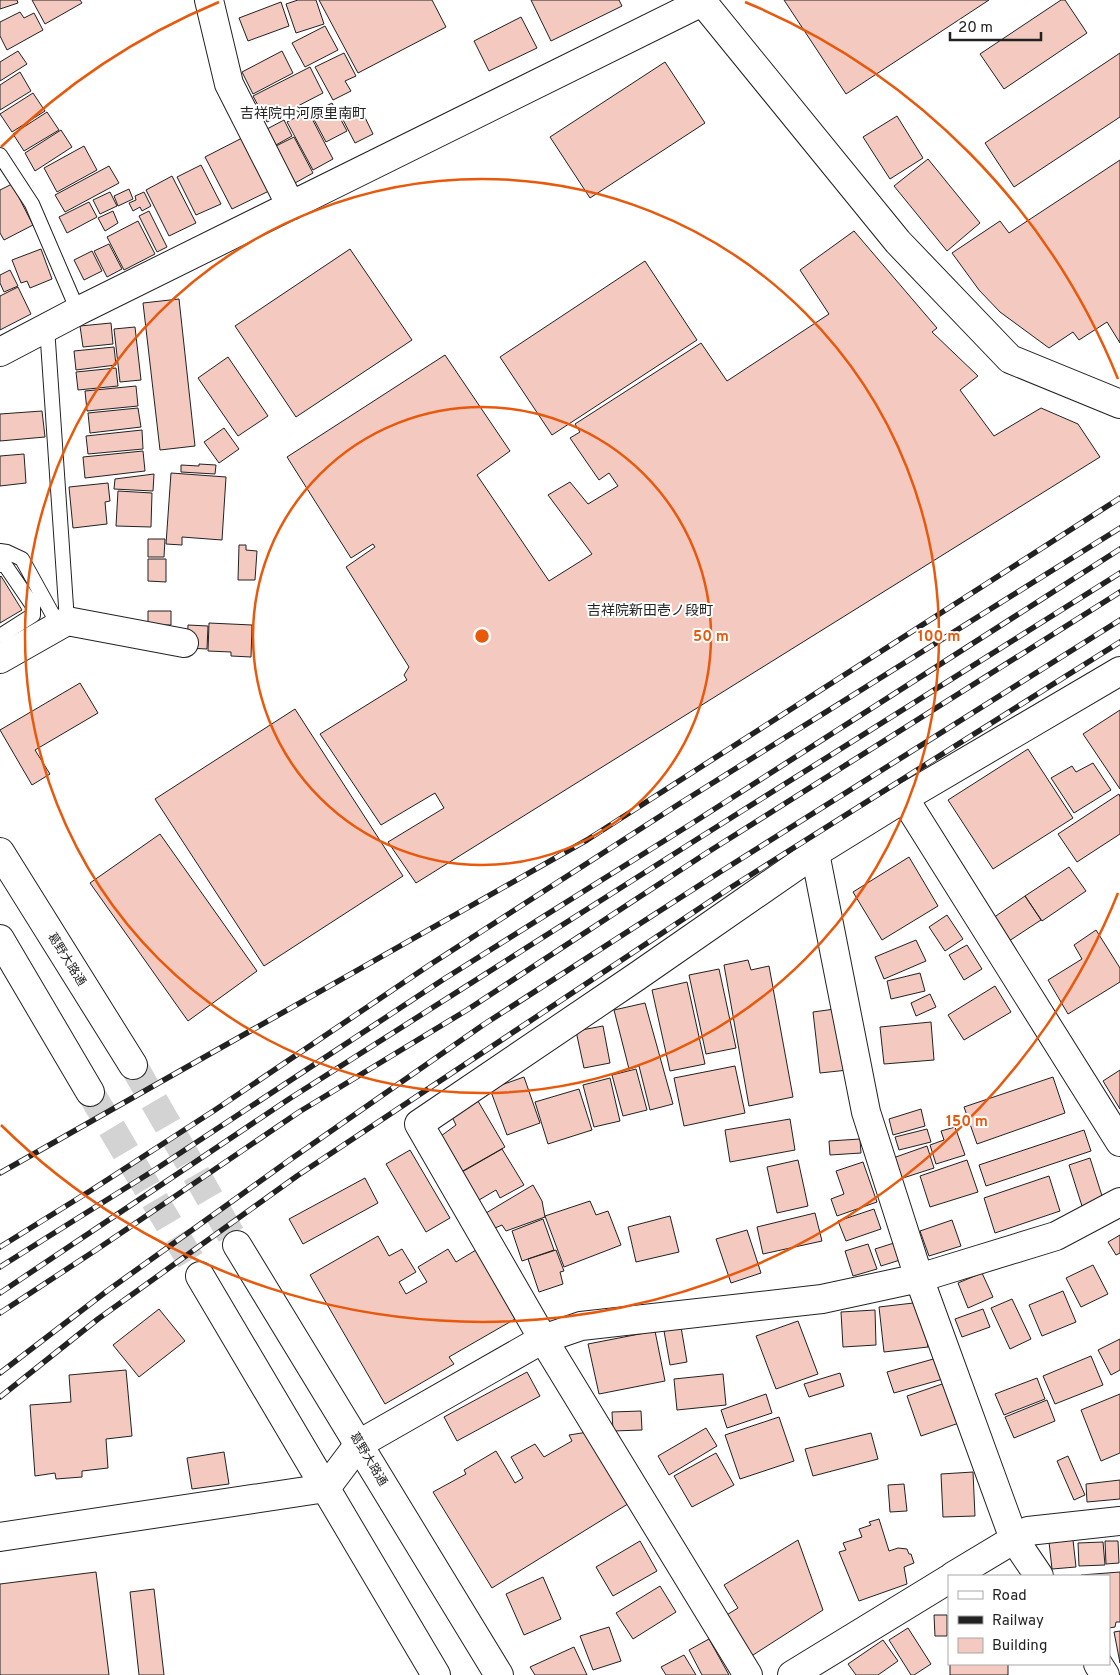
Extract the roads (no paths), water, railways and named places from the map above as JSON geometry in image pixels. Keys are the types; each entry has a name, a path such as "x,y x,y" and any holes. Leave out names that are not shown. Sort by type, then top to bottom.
{"street":[{"path":"209,0 229,84 291,206"},
{"path":"0,352 78,311 701,1 898,242 1010,359 1120,404"},
{"path":"0,659 63,623 184,643"},
{"path":"748,1675 543,1339 419,1124 815,853 904,798 1120,671"},
{"path":"904,798 1120,1142"},
{"name":"葛野大路通","path":"0,852 134,1065"},
{"path":"815,853 866,1112 919,1278 1014,1539 1038,1575"},
{"path":"0,939 90,1092"},
{"path":"0,1537 326,1488 359,1444 543,1339 581,1326 822,1299 919,1278 1056,1236 1120,1202"},
{"name":"葛野大路通","path":"237,1245 498,1675"},
{"path":"200,1276 436,1675"},
{"path":"955,1575 1028,1531 1120,1521"},
{"path":"792,1675 948,1580"}],"lane":[{"path":"0,155 32,204 78,311"},
{"path":"48,327 63,623"},
{"path":"0,551 22,559 63,623"},
{"path":"0,565 5,565 33,606 33,615 0,636"}],"tunnel":[{"path":"133,1065 237,1245"},
{"path":"90,1092 200,1276"}],"railway":[{"path":"0,1173 587,840 1120,498"},
{"path":"0,1247 215,1110 431,964 679,804 1120,528"},
{"path":"0,1267 156,1169 444,979 691,824 1120,549"},
{"path":"0,1293 289,1099 1120,573"},
{"path":"0,1313 299,1112 467,1010 708,852 1120,592"},
{"path":"0,1373 107,1291 483,1025 720,872 1120,620"},
{"path":"0,1397 98,1319 297,1176 730,888 1120,642"}],"district":[{"name":"吉祥院中河原里南町","path":"303,113"},
{"name":"吉祥院新田壱ノ段町","path":"650,610"}]}
